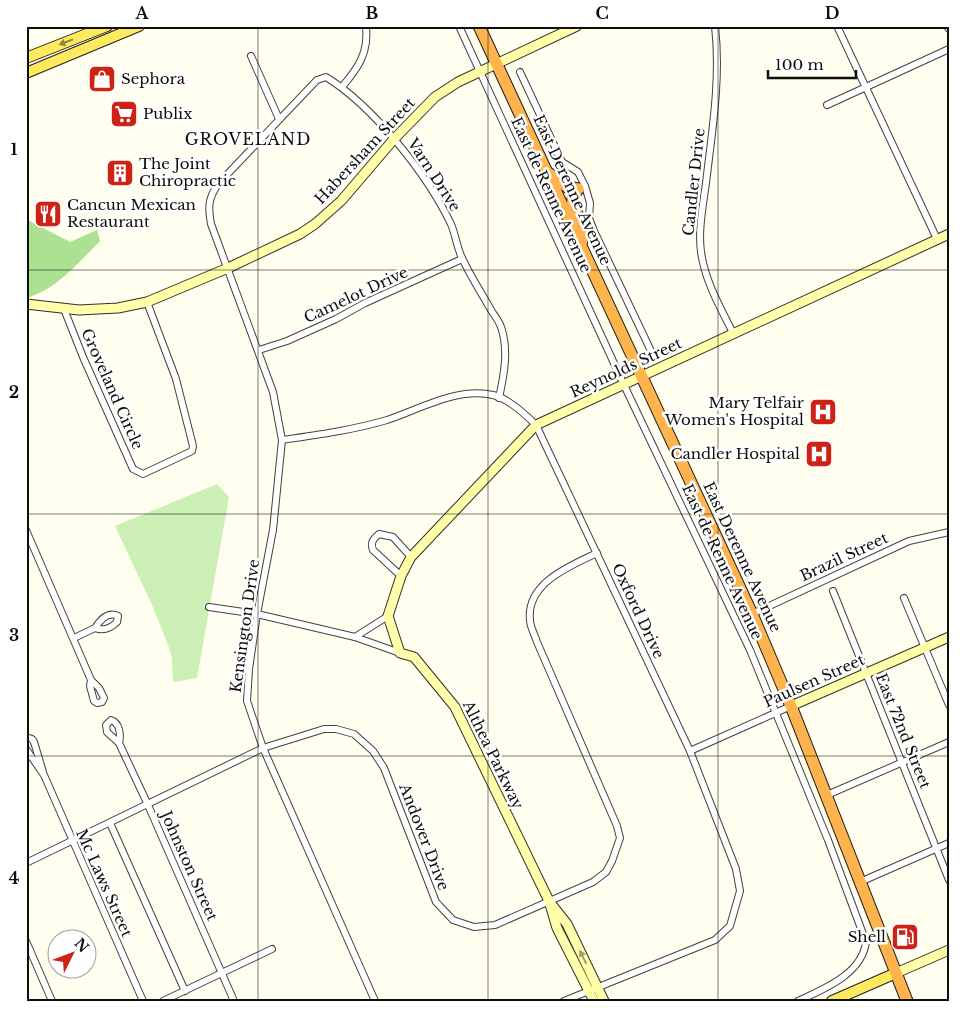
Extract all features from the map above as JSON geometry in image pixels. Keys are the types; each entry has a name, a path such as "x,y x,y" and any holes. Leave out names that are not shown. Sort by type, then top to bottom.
{"highway":[{"name":"East Derenne Avenue","path":"479,26 752,614 827,795 907,1001"},
{"path":"548,173 568,188 578,189 572,198 572,203 582,224 581,245"}],"main road":[{"path":"26,58 107,26"},
{"path":"26,73 139,26"},
{"path":"832,1001 896,973"}],"street":[{"path":"342,87 357,69 365,53 366,26"},
{"name":"East de Renne Avenue","path":"459,26 624,384 750,650 777,712 866,942 865,952 851,972 826,988 798,1001"},
{"name":"Habersham Street","path":"26,304 64,309 118,308 147,302 228,268 300,234 315,224 341,201 394,139 435,97 458,82 577,26"},
{"name":"Candler Drive","path":"714,26 718,68 704,197 701,250 704,268 711,288 733,334"},
{"path":"837,26 937,239"},
{"path":"827,106 949,49"},
{"path":"251,56 279,120"},
{"path":"520,72 562,162 578,172 585,186 590,203 590,218 594,231 651,352"},
{"name":"Varn Drive","path":"228,268 211,224 210,196 218,184 317,80 326,77 342,87 394,139 419,172 443,210 451,226 462,260 501,326 505,353 504,376 499,398"},
{"name":"Reynolds Street","path":"388,616 401,576 411,557 536,425 949,234"},
{"name":"Camelot Drive","path":"259,350 287,341 336,319 365,303 462,260"},
{"name":"Kensington Drive","path":"228,268 274,392 282,440 273,530 256,614 247,701 263,748 375,1001"},
{"name":"Groveland Circle","path":"64,309 83,357 133,469 143,474 192,451 193,446 176,379 147,302"},
{"name":"Oxford Drive","path":"282,440 360,427 458,396 479,394 499,398 522,411 536,425 690,751 736,869 740,891 730,926 715,940 593,988"},
{"path":"26,530 91,680"},
{"name":"Brazil Street","path":"752,614 909,541 949,533"},
{"path":"401,576 373,550 371,545 373,539 379,534 393,537 411,557"},
{"name":"Andover Drive","path":"26,864 263,748 324,729 336,729 354,734 363,741 373,751 384,768 436,902 453,920 474,927 495,924 594,882 606,872 620,838 617,826 537,642 530,621 531,602 540,588 555,575 597,553"},
{"name":"East 72nd Street","path":"833,591 949,880"},
{"path":"904,598 949,705"},
{"name":"Althea Parkway","path":"209,606 256,614 355,637 414,657 455,707 549,901 556,928 593,988 604,1001"},
{"path":"355,637 388,616 400,653"},
{"path":"74,638 95,628"},
{"name":"Paulsen Street","path":"690,751 949,637"},
{"name":"Mc Laws Street","path":"26,737 28,736 34,742 44,775 72,842 143,1001"},
{"path":"827,795 949,742"},
{"name":"Johnston Street","path":"119,743 234,1001"},
{"name":"Mc Laws Street","path":"26,750 44,775"},
{"path":"110,824 185,991"},
{"path":"860,882 949,843"},
{"path":"26,941 52,1001"},
{"path":"163,1001 272,949"},
{"path":"896,973 949,950"},
{"path":"564,1001 593,988"},
{"name":"Althea Parkway","path":"593,988 594,1001"}],"green space":[{"path":"26,219 70,242 97,230 100,241 75,267 57,282 47,289 26,298"},
{"path":"217,484 229,497 197,678 173,682 172,657 168,645 153,607 115,526"}],"place":[{"name":"Sephora","path":"102,79"},
{"name":"Publix","path":"124,114"},
{"name":"The Joint Chiropractic","path":"120,173"},
{"name":"Cancun Mexican Restaurant","path":"48,214"},
{"name":"Mary Telfair Women's Hospital","path":"823,412"},
{"name":"Candler Hospital","path":"819,454"},
{"name":"Shell","path":"905,937"}],"district":[{"name":"GROVELAND","path":"248,139"}]}
